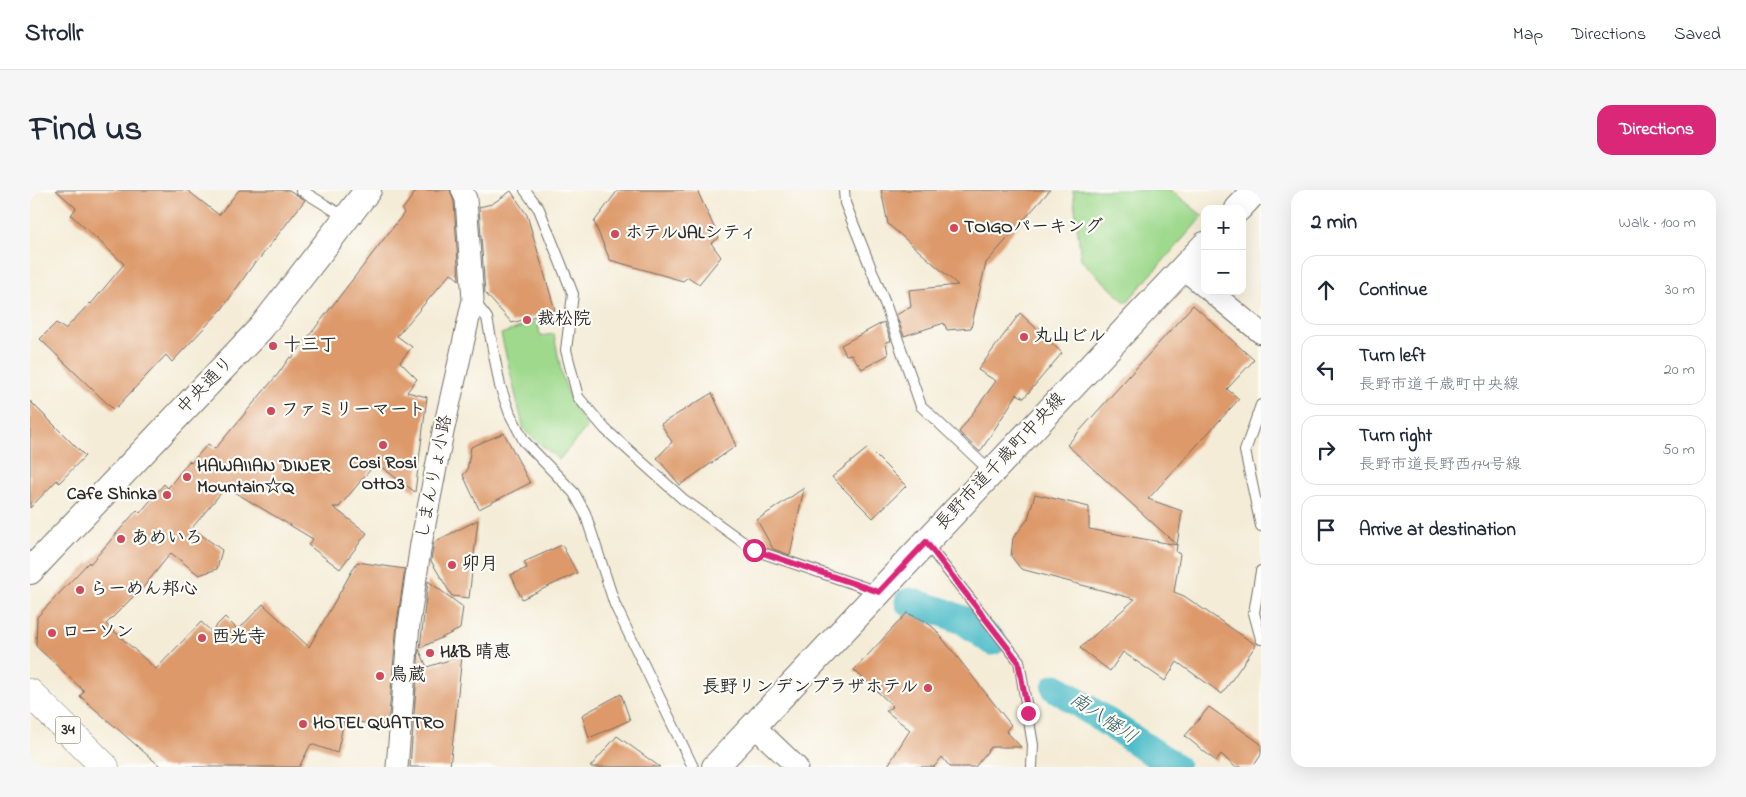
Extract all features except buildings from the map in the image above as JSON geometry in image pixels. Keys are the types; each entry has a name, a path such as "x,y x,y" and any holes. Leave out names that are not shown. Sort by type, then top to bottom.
{"main road":[{"name":"34","path":"30,693 106,767"}],"street":[{"name":"中央通り","path":"30,571 261,328 368,190"},
{"name":"しまんりょ小路","path":"397,767 409,624 421,544 442,432 474,300 466,199 462,190"},
{"path":"1242,205 1256,190"},
{"name":"長野市道千歳町中央線","path":"715,767 1201,249"},
{"path":"1183,268 1201,284"},
{"path":"1215,295 1261,334"},
{"path":"754,726 797,767"}],"lane":[{"path":"301,190 346,218"},
{"path":"525,190 539,209 573,294 566,350 578,397 605,429 683,499 754,550 879,592"},
{"path":"844,190 845,203 886,306 921,406 991,472"},
{"path":"474,300 487,318 500,386 510,414 524,441 574,493 585,513 615,605 693,767"},
{"path":"1261,405 1245,452 1261,526"},
{"path":"926,542 1018,661 1033,745 1032,767"},
{"path":"1261,571 1254,614 1261,639"}],"green space":[{"path":"1073,190 1171,190 1201,214 1201,218 1126,303 1081,260"},
{"path":"538,321 540,336 554,334 562,376 572,404 587,427 559,460 524,430 501,334"}],"waterway":[{"path":"909,602 965,621 992,641"},
{"name":"南八幡川","path":"1056,688 1175,767"}],"place":[{"name":"TOIGOパーキング","path":"954,228"},
{"name":"ホテルJALシティ","path":"615,234"},
{"name":"裁松院","path":"527,320"},
{"name":"丸山ビル","path":"1024,337"},
{"name":"十三丁","path":"273,346"},
{"name":"ファミリーマート","path":"271,411"},
{"name":"Cosi Rosi OttO3","path":"383,445"},
{"name":"HAWAIIAN DINER Mountain☆Q","path":"187,477"},
{"name":"Cafe Shinka","path":"167,495"},
{"name":"あめいろ","path":"121,539"},
{"name":"卯月","path":"452,565"},
{"name":"らーめん邦心","path":"80,590"},
{"name":"ローソン","path":"52,633"},
{"name":"西光寺","path":"202,638"},
{"name":"H&B 晴恵","path":"430,653"},
{"name":"鳥蔵","path":"380,676"},
{"name":"長野リンデンプラザホテル","path":"928,688"},
{"name":"HOTEL QUATTRO","path":"303,724"}],"route":[{"path":"754,550 879,592 926,542 1018,661 1028,713"}]}
